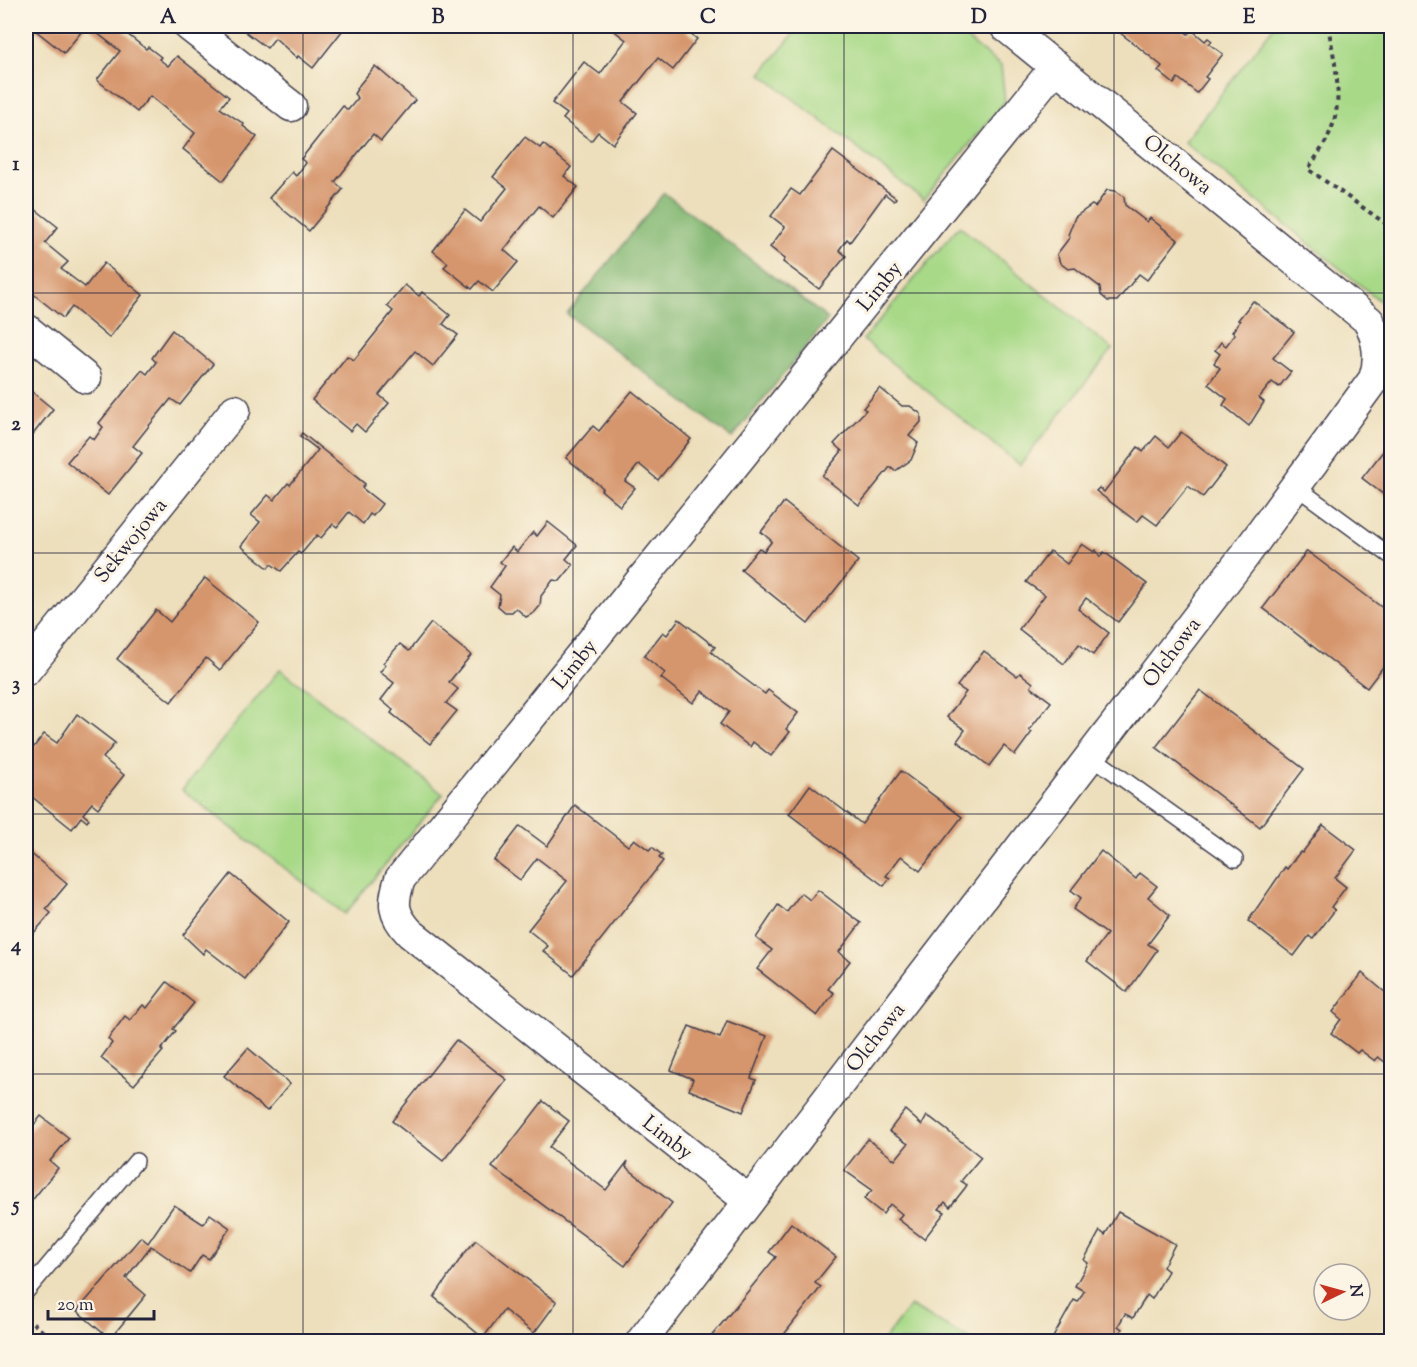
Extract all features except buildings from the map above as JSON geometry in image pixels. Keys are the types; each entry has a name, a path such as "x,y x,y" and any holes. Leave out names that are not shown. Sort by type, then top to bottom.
{"street":[{"path":"189,26 291,106"},
{"name":"Olchowa","path":"640,1341 1091,756 1374,379 1379,358 1378,344 1369,321 1005,26"},
{"name":"Limby","path":"749,1201 410,933 394,911 394,899 400,879 1056,66"},
{"path":"26,329 86,378"},
{"name":"Sekwojowa","path":"26,670 235,410"}],"lane":[{"path":"1295,486 1392,557"},
{"path":"1091,756 1235,859"},
{"path":"26,1292 136,1161"}],"path":[{"path":"1328,26 1336,83 1336,115 1330,133 1308,169 1392,228"},
{"path":"26,1317 55,1341"}],"green space":[{"path":"800,26 950,26 1001,66 1005,101 924,200 761,74"},
{"path":"1274,26 1391,26 1391,310 1184,142"},
{"path":"664,193 828,319 732,438 567,314"},
{"path":"959,226 1112,349 1020,465 863,340"},
{"path":"280,669 443,794 345,914 182,790"},
{"path":"910,1306 973,1341 883,1341"}]}
